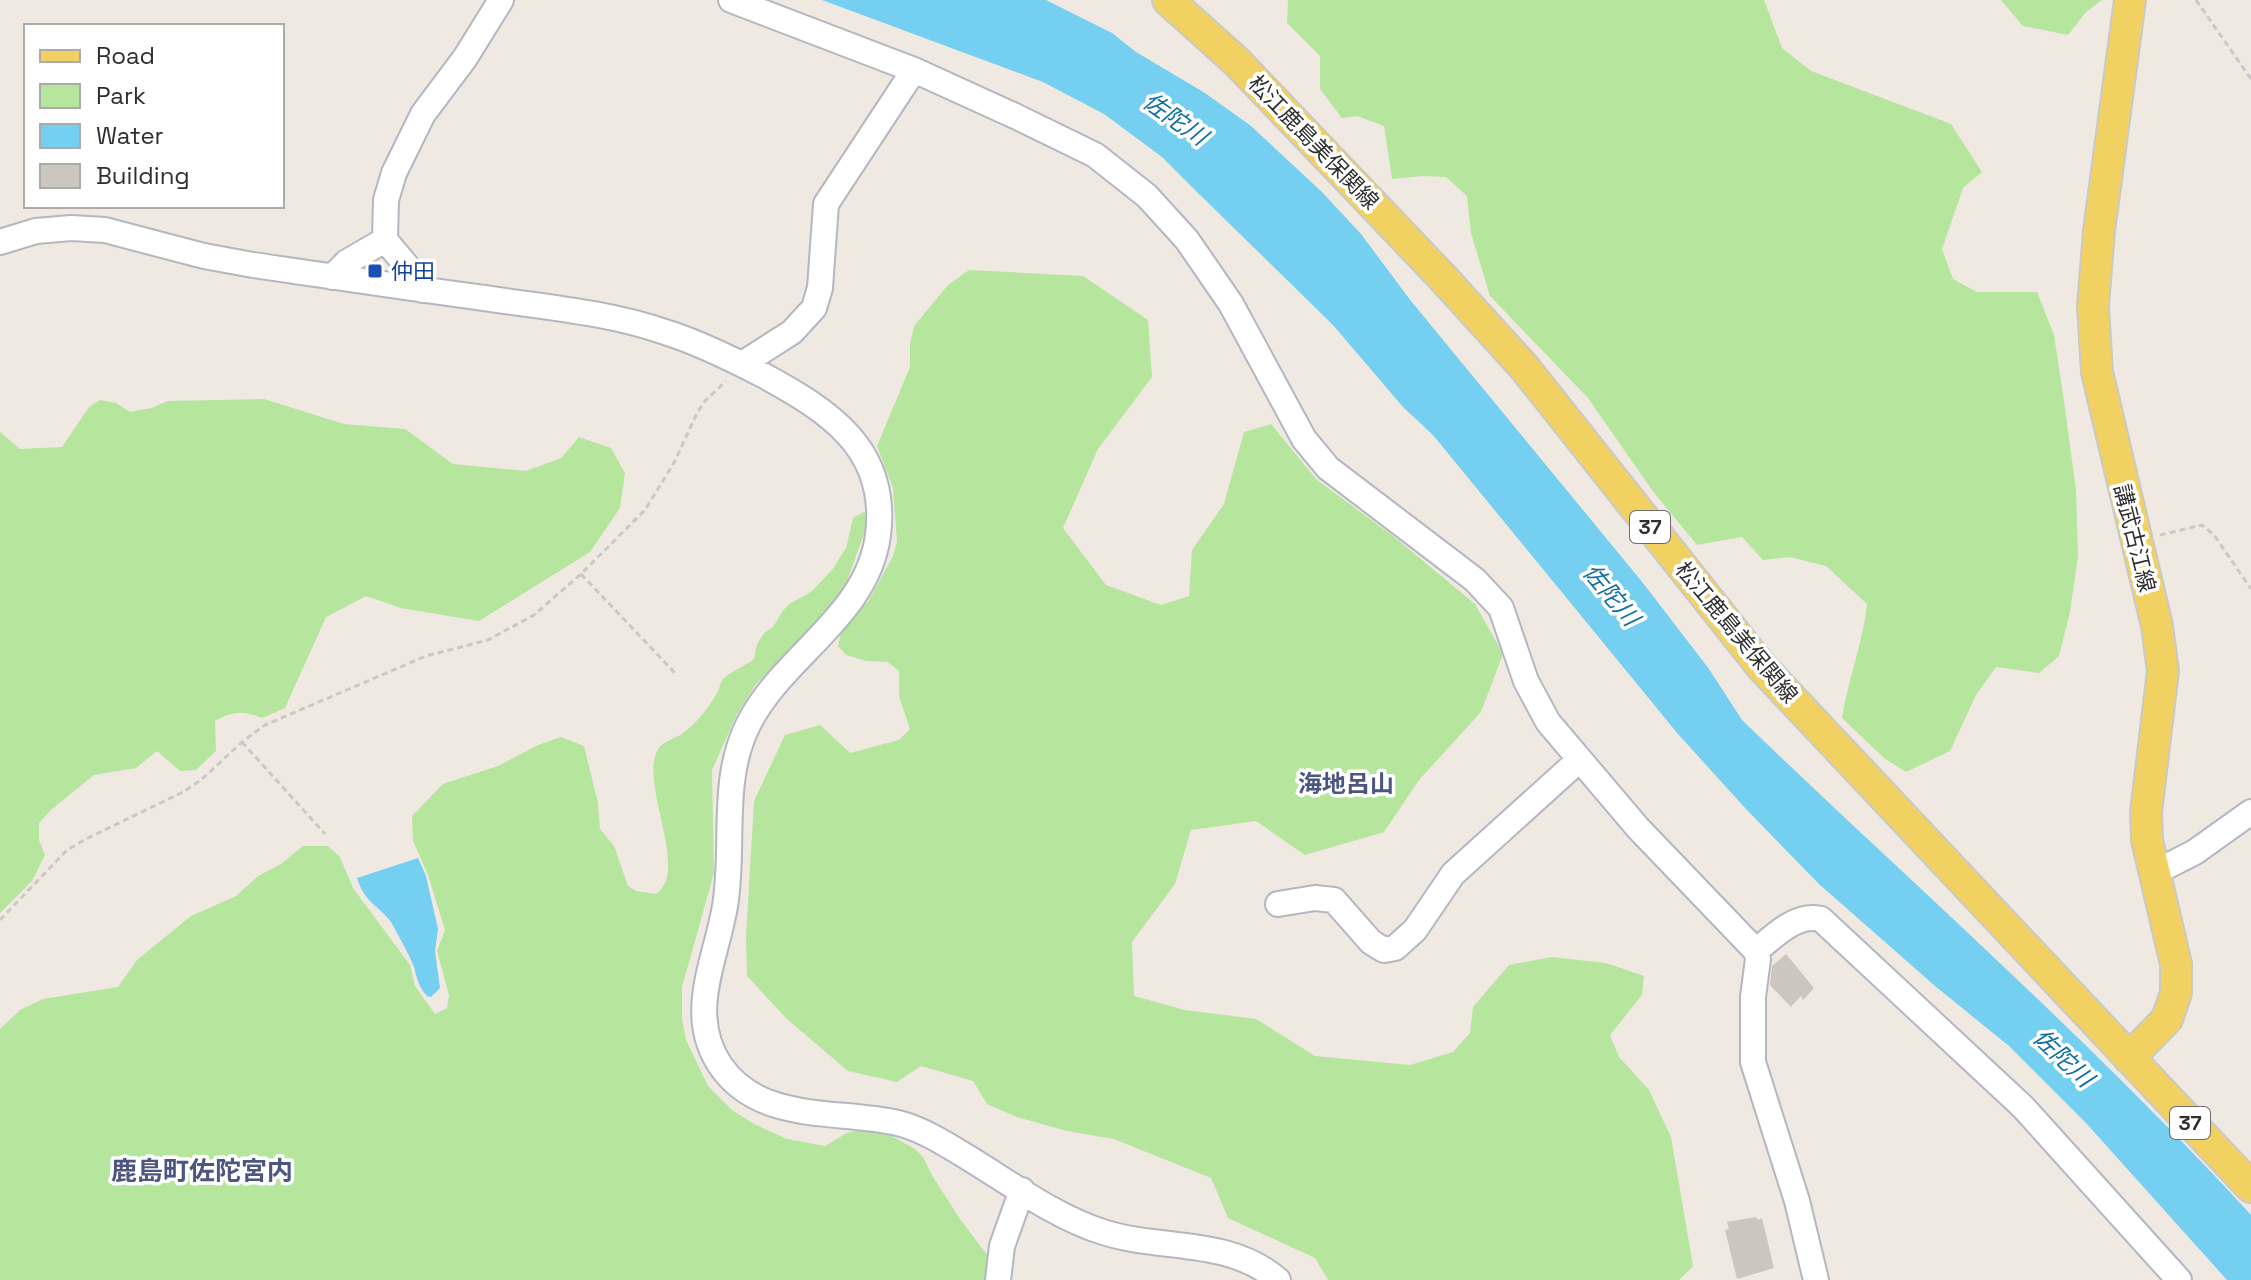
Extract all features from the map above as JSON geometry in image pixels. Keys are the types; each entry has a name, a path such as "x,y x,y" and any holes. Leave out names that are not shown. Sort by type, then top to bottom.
{"main road":[{"name":"松江鹿島美保関線","path":"1168,0 1237,62 1474,312 1524,367 1761,666 2251,1187"},
{"name":"講武古江線","path":"2129,1058 2167,1019 2176,993 2176,964 2147,840 2146,812 2163,671 2157,626 2097,372 2093,306 2099,231 2130,0"}],"street":[{"path":"422,290 417,278 385,240 386,200 394,173 423,114 465,58 501,0"},
{"path":"731,0 914,70 1095,155 1147,196 1187,240 1231,304 1304,439 1328,468 1475,580 1501,608 1526,681 1548,722 1638,828 1756,951 1753,1062 1797,1201 1816,1280"},
{"path":"742,364 792,332 814,308 820,288 826,204 914,70"},
{"path":"0,242 36,231 71,228 105,230 204,256 585,312 665,332 742,364 809,400 842,426 867,460 878,501 878,538 864,579 837,618 772,687 748,723 734,761 730,876 722,926 705,987 703,1023 719,1064 738,1087 762,1102 803,1112 901,1124 938,1140 1070,1218 1104,1233 1204,1247 1240,1256 1278,1280"},
{"path":"332,277 347,262 385,240"},
{"path":"1278,904 1315,898 1334,900 1371,942 1384,950 1395,948 1409,939 1453,874 1579,760"},
{"path":"2154,873 2195,852 2251,812"},
{"path":"1756,951 1798,920 1821,919 2023,1107 2179,1280"},
{"path":"998,1280 1002,1246 1022,1190"}],"path":[{"path":"2196,0 2251,79"},
{"path":"0,920 67,850 183,792 265,725 391,669 504,634 551,602 645,510 675,461 705,401 742,364"},
{"path":"2136,540 2202,525 2214,535 2251,589"},
{"path":"581,574 675,673"},
{"path":"242,742 325,834"}],"green space":[{"path":"1288,0 1764,0 1782,48 1811,71 1951,124 1982,172 1963,188 1942,249 1953,279 1977,292 2037,292 2054,335 2076,490 2078,556 2070,612 2059,656 2039,673 1996,667 1976,695 1950,751 1906,772 1884,758 1842,718 1867,604 1826,566 1790,557 1763,560 1742,537 1697,545 1652,490 1588,398 1490,296 1471,233 1467,196 1446,177 1392,179 1384,126 1357,116 1342,118 1320,89 1320,56 1287,23"},
{"path":"2001,0 2102,0 2086,12 2068,35 2023,26"},
{"path":"969,270 1083,276 1148,320 1152,377 1098,449 1063,528 1106,585 1161,605 1189,596 1192,550 1224,504 1244,432 1271,424 1317,480 1393,536 1475,604 1503,654 1481,712 1419,780 1384,832 1305,855 1256,821 1191,830 1175,884 1132,942 1134,996 1185,1010 1256,1019 1315,1056 1410,1065 1453,1052 1470,1033 1473,1007 1509,965 1552,957 1606,963 1644,976 1642,995 1610,1035 1619,1057 1649,1090 1671,1137 1693,1266 1679,1280 1328,1280 1315,1258 1228,1218 1211,1178 1114,1139 1067,1131 1017,1117 987,1104 973,1081 921,1066 897,1082 848,1071 787,1019 747,976 746,936 754,801 785,735 820,725 850,753 899,740 910,729 899,696 899,671 888,662 866,661 846,655 838,646 841,631 851,612 868,602 893,556 897,542 893,488 877,446 910,367 914,326 948,285"},
{"path":"264,399 344,424 405,429 453,464 526,471 561,458 579,437 611,448 625,473 620,508 590,552 479,621 401,608 366,596 326,617 285,708 262,718 238,713 215,721 216,751 196,770 180,771 157,751 136,768 94,775 52,809 39,823 39,840 45,855 32,881 0,913 0,432 20,449 62,447 89,407 100,400 116,403 130,412 168,401"},
{"path":"864,512 867,516 866,528 846,584 812,631 756,684 737,714 712,770 714,873 682,987 682,1019 686,1040 708,1086 732,1110 754,1124 787,1139 825,1146 847,1133 860,1130 886,1133 915,1149 923,1157 960,1219 994,1264 1008,1273 1011,1280 0,1280 0,1029 20,1010 43,999 118,987 137,960 191,916 236,896 258,876 281,864 303,846 328,846 340,857 353,888 410,965 415,986 435,1014 447,1008 449,995 437,951 445,930 428,875 413,841 412,816 443,784 498,766 561,737 584,746 598,803 600,829 614,846 628,886 636,891 656,894 665,883 668,867 654,785 653,766 657,751 693,725 711,702 723,679 754,659 757,644 764,633 773,627 789,604 811,592 832,570 846,548 853,518"}],"water":[{"name":"佐陀川","path":"822,0 1046,0 1112,33 1136,52 1205,93 1251,126 1322,192 1361,234 1411,301 1643,583 1709,669 1742,720 2128,1087 2251,1215 2251,1280 2227,1280 2086,1123 2009,1046 1819,884 1746,809 1678,734 1433,435 1403,407 1333,325 1162,157 1104,114 1043,82"},
{"path":"418,858 426,876 438,929 435,951 440,988 431,997 420,986 413,963 391,922 368,899 357,878"}],"building":[{"path":"1786,954 1814,988 1791,1007 1770,985 1772,966"},
{"path":"1756,1217 1758,1220 1762,1218 1774,1268 1737,1279 1725,1230 1729,1229 1727,1222"}],"place":[{"name":"仲田","path":"375,271"}],"district":[{"name":"海地呂山","path":"1346,784"},
{"name":"鹿島町佐陀宮内","path":"202,1171"}]}
